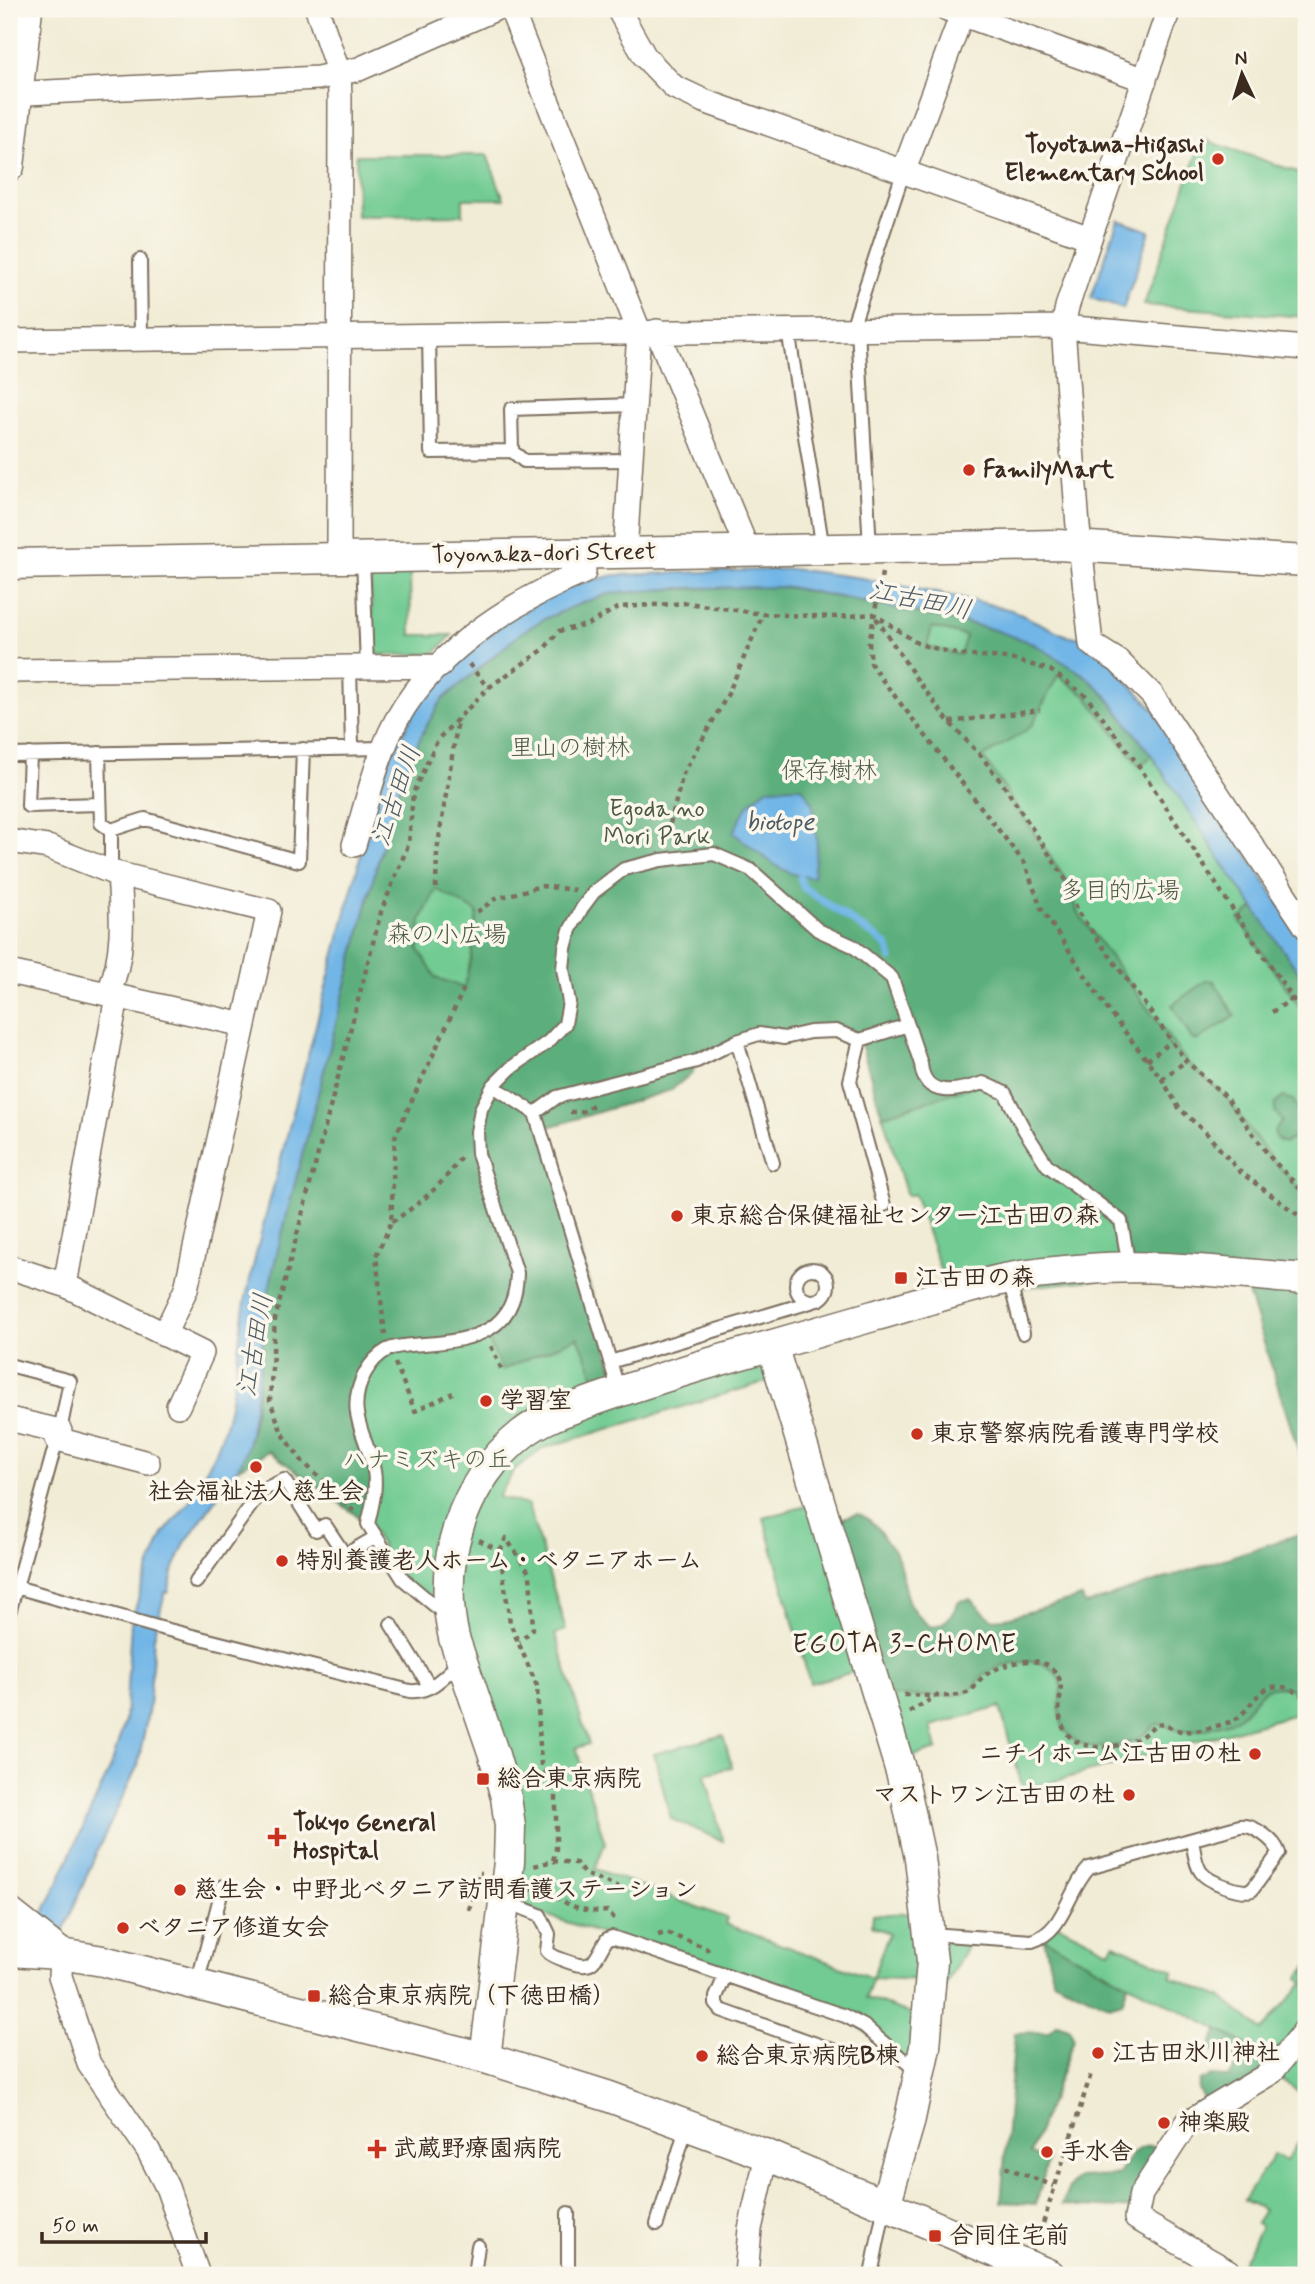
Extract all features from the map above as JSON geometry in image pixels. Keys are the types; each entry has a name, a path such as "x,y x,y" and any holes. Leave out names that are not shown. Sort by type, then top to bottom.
{"street":[{"path":"9,166 15,47 27,9"},
{"path":"317,9 339,74 340,336 351,557"},
{"path":"13,94 304,79 339,74 359,69 495,9"},
{"path":"511,9 648,331 748,551"},
{"path":"618,9 645,57 674,87 704,101 1090,238"},
{"path":"1169,9 1090,238 1063,327 1080,545 1091,644 1118,661 1152,695 1306,927"},
{"path":"903,173 958,10 1145,80"},
{"path":"9,341 1063,327 1306,348"},
{"path":"625,554 634,405 648,331"},
{"name":"Toyonaka-dori Street","path":"9,564 823,549 876,559 1080,545 1306,561"},
{"path":"354,845 384,748 401,714 457,648 530,597 584,572 583,554"},
{"path":"9,671 440,666"},
{"path":"9,841 48,847 115,873 268,911 186,1289 164,1335"},
{"path":"65,1285 122,944 115,873"},
{"path":"9,972 244,1025"},
{"path":"9,1267 65,1285 202,1353 178,1406"},
{"path":"485,2057 509,1862 510,1826 506,1797 450,1619 449,1577 452,1544 463,1513 481,1479 500,1454 522,1433 544,1419 789,1326 1009,1278 1091,1268 1129,1268 1306,1279"},
{"path":"789,1326 879,1696 902,1774 920,1858 932,1961 925,2047 920,2073 909,2123 885,2205"},
{"path":"9,1419 148,1463"},
{"path":"19,1921 58,1952 61,1976 89,2064 148,2150 167,2187 198,2275"},
{"path":"9,1951 58,1952 84,1957 485,2057 607,2096 767,2155 1036,2272"},
{"path":"1229,2275 1136,2218 1141,2194 1187,2123 1272,2072 1306,2029"},
{"path":"746,2275 750,2229 767,2155"}],"lane":[{"path":"876,559 855,329 903,173"},
{"path":"140,260 141,338"},
{"path":"788,330 823,549"},
{"path":"429,334 431,452 512,451 524,461 631,460"},
{"path":"512,451 511,409 634,405"},
{"path":"351,557 358,667 352,748"},
{"path":"9,755 384,748"},
{"path":"111,830 145,819 299,861 303,749"},
{"path":"99,753 101,823 111,830 115,873"},
{"path":"30,754 28,806 100,804"},
{"path":"450,1619 403,1579 368,1524 376,1490 373,1469 357,1419 356,1400 366,1372 375,1359 388,1349 453,1342 485,1333 499,1323 513,1301 517,1273 478,1154 477,1132 481,1109 493,1087 511,1068 548,1042 565,1024 569,1002 563,969 570,930 594,892 624,869 661,860 714,854 751,870 818,930 853,946 892,978 922,1074 934,1088 955,1092 983,1083 1005,1093 1047,1165 1121,1221 1129,1268"},
{"path":"535,1112 557,1097 697,1061 737,1041 759,1034 784,1038 810,1032 835,1031 860,1040 908,1025"},
{"path":"860,1040 850,1081 884,1205"},
{"path":"737,1041 773,1163"},
{"path":"493,1087 535,1112 619,1391"},
{"path":"1009,1278 1023,1333"},
{"path":"610,1362 789,1326 814,1301"},
{"path":"9,1365 70,1381 59,1435 9,1613"},
{"path":"196,1582 262,1490 284,1480 316,1530 325,1525 345,1555 376,1537"},
{"path":"16,1587 410,1692 421,1692 430,1688 462,1660"},
{"path":"391,1624 430,1688"},
{"path":"929,1934 1032,1941 1044,1937 1053,1929 1088,1868 1247,1825 1277,1847 1279,1853 1252,1890 1238,1892 1200,1872 1192,1840"},
{"path":"197,1984 223,1886"},
{"path":"504,1900 540,1915 549,1934 547,1951 551,1955 581,1967 592,1964 607,1939 612,1937 845,2016 864,2026 920,2073"},
{"path":"724,1976 716,1997 716,2004 721,2010 858,2059"},
{"path":"657,2224 687,2125"},
{"path":"871,2275 885,2205"},
{"path":"568,2213 568,2275"},
{"path":"474,2275 478,2246"}],"path":[{"path":"876,559 874,614 869,643 871,663 1025,864 1041,908 1111,1013 1162,1079 1179,1108 1207,1134 1239,1171 1306,1222"},
{"path":"358,1514 302,1461 282,1433 271,1401 275,1319 381,912 409,843 413,793 438,739 488,688 544,649 559,631 587,625 619,607 688,603 763,614 836,617 874,614 917,643 926,646 961,655 1007,658 1050,670 1086,696 1139,766 1306,1018"},
{"path":"661,860 683,774 728,694 763,614"},
{"path":"874,614 949,722 982,757 1005,788 1068,883 1077,911 1186,1061 1226,1097 1270,1157 1306,1195"},
{"path":"475,672 488,688"},
{"path":"949,722 1040,709"},
{"path":"436,888 437,850 458,718"},
{"path":"477,912 495,899 541,886 594,892"},
{"path":"453,1393 415,1410 388,1349 383,1328 376,1256 391,1223 395,1137 464,988"},
{"path":"1272,1012 1306,989"},
{"path":"1147,1060 1172,1041"},
{"path":"1162,1079 1186,1061"},
{"path":"391,1223 419,1204 448,1178 477,1132"},
{"path":"485,1333 502,1370"},
{"path":"457,1530 500,1551"},
{"path":"518,1643 533,1629 530,1574 506,1538 500,1551 505,1602 510,1623 518,1643 537,1686 541,1766 556,1785 556,1849 553,1861"},
{"path":"879,1696 969,1692 985,1675 1015,1662 1043,1663 1057,1674 1062,1688 1060,1720 1069,1734 1082,1745 1101,1749 1138,1739 1157,1724 1191,1732 1233,1721 1242,1715 1259,1693 1276,1688 1286,1688 1306,1698"},
{"path":"887,1725 938,1695"},
{"path":"509,1862 536,1866 553,1861 576,1863 584,1874 619,1887"},
{"path":"1036,2272 1054,2186 1091,2074"},
{"path":"1004,2166 1054,2186"}],"green space":[{"path":"1202,139 1306,175 1306,317 1144,305"},
{"path":"356,155 487,155 504,199 463,199 463,215 357,216"},
{"path":"410,573 411,635 452,635 434,654 374,655 370,574"},
{"name":"Egoda no Mori Park","path":"776,586 984,627 1036,645 1061,658 1093,683 1119,713 1152,756 1139,766 1086,696 1058,675 1033,724 983,757 1068,883 1077,911 1186,1061 1226,1097 1270,1157 1306,1195 1306,1474 1242,1274 1129,1268 1121,1221 1053,1170 1005,1093 982,1083 882,1116 860,1040 835,1031 759,1034 697,1061 692,1073 671,1090 546,1128 619,1391 603,1397 578,1337 502,1370 485,1333 416,1345 375,1359 356,1400 374,1469 367,1523 269,1451 235,1470 244,1455 250,1436 258,1391 266,1304 275,1261 402,776 442,700 522,632 544,619 618,591","holes":["932,627 966,636 960,655 927,647","436,889 477,912 472,954 464,988 436,978 419,950 421,920"]},
{"name":"Egoda no Mori Park","path":"789,587 991,629 1019,638 1060,658 1081,672 1106,695 1152,756 1306,983 1306,1474 1242,1274 1187,1270 949,1295 914,1194 907,1196 860,1040 835,1031 759,1034 697,1061 692,1073 535,1113 619,1391 772,1345 782,1377 544,1448 515,1469 498,1497 528,1505 566,1630 555,1634 589,1744 576,1748 605,1843 595,1869 727,1918 725,1924 872,1978 889,1933 871,1926 872,1915 926,1912 929,1934 972,1937 927,2019 920,2073 845,2016 504,1901 509,1862 450,1619 403,1579 367,1523 269,1451 235,1470 248,1445 275,1261 402,776 425,728","holes":["873,1978 929,1980 927,2019 866,1998"]},
{"path":"1254,908 1306,983 1306,1016 1239,919"},
{"path":"1207,980 1214,981 1235,1016 1196,1041 1192,1039 1172,1005"},
{"path":"1283,1097 1293,1100 1299,1110 1306,1107 1306,1131 1285,1143 1278,1140 1274,1132 1282,1121 1275,1111 1275,1104"},
{"path":"820,1502 870,1667 1085,1605 1306,1532 1306,1711 1023,1790 1000,1707 931,1726 937,1749 898,1761 870,1668 810,1683 764,1518"},
{"path":"857,1514 876,1526 896,1554 909,1603 931,1627 949,1618 959,1601 970,1599 991,1619 1006,1618 1082,1597 1085,1605 1306,1532 1306,1698 1287,1688 1269,1688 1238,1718 1230,1722 1188,1731 1157,1724 1136,1740 1102,1747 1080,1743 1064,1729 1059,1710 1059,1679 1050,1668 1041,1663 1019,1662 1004,1665 984,1675 965,1693 879,1696 826,1523"},
{"path":"723,1735 732,1767 705,1774 723,1841 671,1819 654,1754"},
{"path":"1056,1924 1110,1951 1114,1944 1174,1971 1171,1977 1221,1997 1262,2030 1303,1983 1298,1978 1306,1968 1306,2098 1272,2072 1279,2061 1044,1938"},
{"path":"1044,1938 1128,1984 1122,2002 1110,2006 1053,1980"},
{"path":"1057,2024 1069,2028 1074,2039 1030,2154 1048,2160 1036,2204 1001,2202 1015,2033 1049,2032"},
{"path":"1218,2030 1280,2062 1209,2109 1198,2089 1200,2081 1211,2076 1228,2077 1238,2064 1209,2048"},
{"path":"1306,2130 1306,2275 1245,2275 1238,2271 1261,2226 1256,2223 1264,2210 1244,2200 1274,2154 1286,2161"},
{"path":"1151,2146 1167,2155 1138,2209 1062,2205 1067,2192 1077,2179 1119,2175 1135,2152"}],"water":[{"path":"1118,220 1150,231 1123,309 1091,298"},
{"name":"江古田川","path":"792,569 862,578 1011,610 1069,637 1078,637 1101,653 1153,708 1306,945 1306,983 1152,756 1106,695 1086,676 1032,643 960,621 789,587 678,588 608,594 544,619 522,632 442,700 402,776 275,1261 266,1304 261,1364 248,1445 242,1461 185,1543 174,1568 154,1637 149,1707 138,1765 63,1932 43,1915 111,1766 125,1721 131,1623 142,1586 163,1534 187,1505 205,1477 203,1474 222,1436 232,1394 244,1307 257,1252 384,767 428,688 511,616 576,584 615,575"},
{"name":"biotope","path":"802,787 813,803 817,845 813,877 791,873 781,868 733,833 747,806 767,788"}],"waterway":[{"path":"800,878 804,888 887,945 891,959"}],"place":[{"name":"Toyotama-Higashi Elementary School","path":"1218,159"},
{"name":"FamilyMart","path":"969,470"},
{"name":"東京総合保健福祉センター江古田の森","path":"677,1216"},
{"name":"江古田の森","path":"901,1278"},
{"name":"学習室","path":"486,1401"},
{"name":"東京警察病院看護専門学校","path":"917,1434"},
{"name":"社会福祉法人慈生会","path":"256,1467"},
{"name":"特別養護老人ホーム・ベタニアホーム","path":"282,1561"},
{"name":"ニチイホーム江古田の杜","path":"1255,1754"},
{"name":"総合東京病院","path":"483,1779"},
{"name":"マストワン江古田の杜","path":"1129,1795"},
{"name":"Tokyo General Hospital","path":"277,1837"},
{"name":"慈生会・中野北ベタニア訪問看護ステーション","path":"180,1890"},
{"name":"ベタニア修道女会","path":"123,1928"},
{"name":"総合東京病院（下徳田橋）","path":"314,1996"},
{"name":"江古田氷川神社","path":"1098,2053"},
{"name":"総合東京病院B棟","path":"702,2056"},
{"name":"神楽殿","path":"1164,2123"},
{"name":"武蔵野療園病院","path":"377,2149"},
{"name":"手水舎","path":"1047,2152"},
{"name":"合同住宅前","path":"935,2236"}],"district":[{"name":"EGOTA 3-CHOME","path":"905,1645"}],"park label":[{"name":"里山の樹林","path":"570,748"},
{"name":"保存樹林","path":"829,771"},
{"name":"多目的広場","path":"1120,891"},
{"name":"森の小広場","path":"447,935"},
{"name":"ハナミズキの丘","path":"427,1460"}]}
